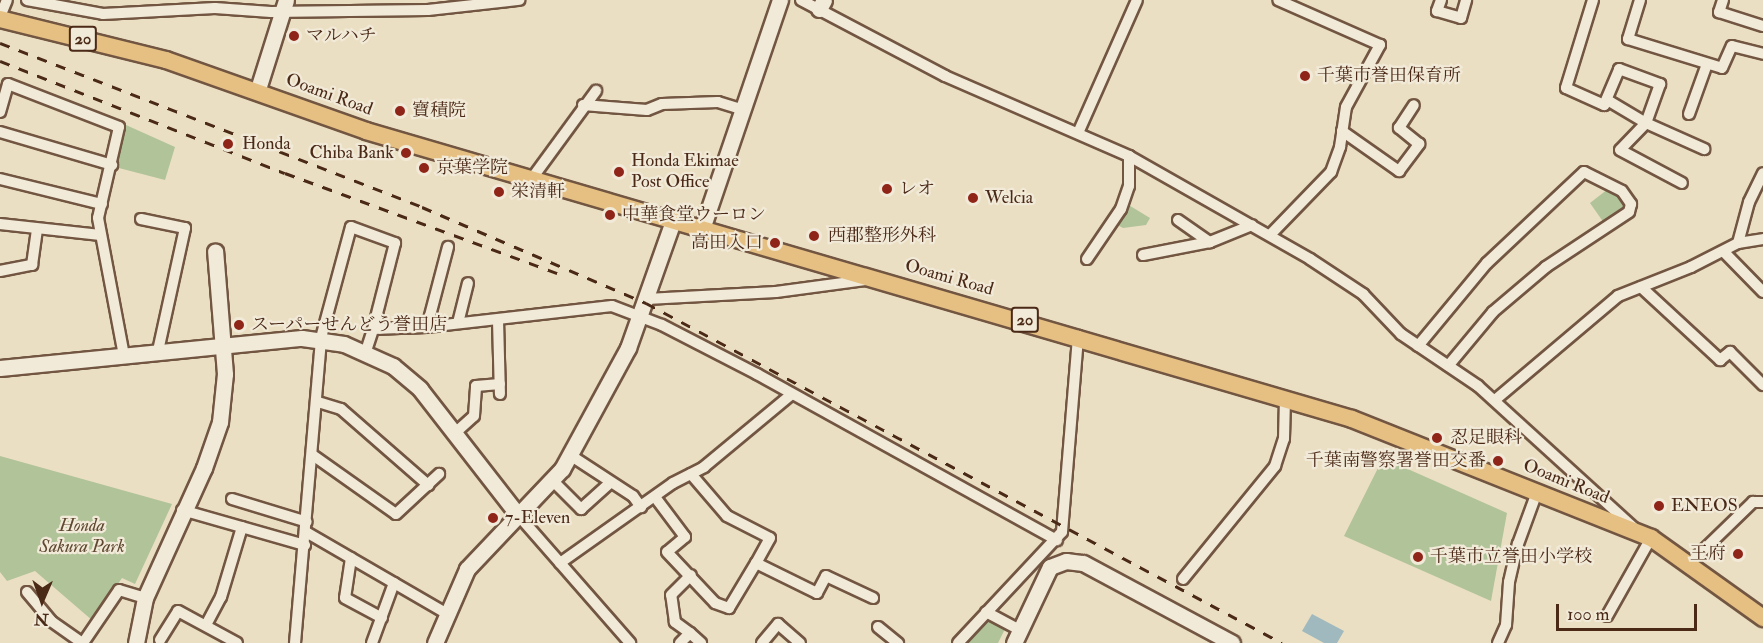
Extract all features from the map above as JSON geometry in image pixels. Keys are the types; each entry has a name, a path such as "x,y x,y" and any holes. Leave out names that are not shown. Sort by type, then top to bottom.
{"main road":[{"name":"20","path":"0,18 166,60 258,89"},
{"name":"Ooami Road","path":"258,89 366,131 533,177 1078,336 1378,428 1644,535 1690,563 1763,618"}],"street":[{"path":"0,18 7,0"},
{"path":"27,0 103,14 284,5 428,10 519,0"},
{"path":"703,226 746,110 780,0"},
{"path":"801,0 821,5 945,76 1129,156 1270,235 1363,294 1401,334 1495,400 1644,535 1607,616"},
{"path":"1078,133 1137,0"},
{"path":"1270,235 1325,181 1337,158 1346,107 1380,45 1278,0"},
{"path":"1441,0 1437,11 1461,18 1466,0"},
{"path":"1593,0 1566,88 1604,105 1609,101 1619,69 1660,84 1646,123 1620,150 1682,183"},
{"path":"1640,0 1628,39 1722,68 1732,46 1763,54"},
{"path":"1723,0 1719,12 1763,26"},
{"path":"258,89 284,5"},
{"path":"1689,114 1707,64"},
{"path":"0,112 8,84 111,121 120,132 102,204 100,235 124,355"},
{"path":"533,177 583,105 596,91"},
{"path":"1609,101 1646,123 1704,149"},
{"path":"583,105 647,110 662,104 718,102 746,110"},
{"path":"1342,132 1400,171 1419,144 1400,128 1414,105"},
{"path":"0,132 112,165"},
{"path":"1087,259 1120,209 1129,186 1129,156"},
{"path":"1418,346 1487,263 1584,172 1622,191 1631,204 1629,212 1546,267 1502,304 1448,366"},
{"path":"1738,243 1749,202 1763,173"},
{"path":"0,179 102,204"},
{"path":"435,643 446,613 467,569 553,481 570,455 641,318 674,218"},
{"path":"141,219 185,228 158,351"},
{"path":"1178,220 1210,242"},
{"path":"0,224 37,231 100,235"},
{"path":"1143,255 1210,242 1252,225"},
{"path":"295,643 314,456 321,338 351,227 395,243 374,329 366,351"},
{"path":"0,271 32,265 37,231"},
{"path":"1495,400 1618,296 1724,252 1738,243 1763,239"},
{"path":"427,327 448,247"},
{"path":"136,643 145,598 182,510 204,468 220,422 223,346 215,252"},
{"path":"1724,252 1763,292"},
{"path":"647,299 776,292 877,279"},
{"path":"458,323 468,283"},
{"path":"1641,288 1720,360 1730,352 1763,385"},
{"path":"374,329 427,327 498,320 602,306 641,318 662,325 792,394 1058,540"},
{"path":"455,433 474,416 476,386 500,389 498,320"},
{"path":"958,643 1058,540 1066,514 1078,336"},
{"path":"0,368 158,351 321,338 366,351 406,376 455,433 519,516 630,643"},
{"path":"560,563 691,474 792,394"},
{"path":"1183,579 1275,466 1284,439 1285,398"},
{"path":"318,402 341,410 428,485"},
{"path":"570,455 633,496 641,507"},
{"path":"314,456 396,514 439,474"},
{"path":"655,497 685,537 667,552 715,603 729,608 770,538 727,516 691,474"},
{"path":"553,481 581,509 611,482"},
{"path":"1498,643 1506,625 1518,544 1538,492"},
{"path":"232,499 306,527 351,558 446,613"},
{"path":"1690,563 1753,502 1763,502"},
{"path":"182,510 304,545"},
{"path":"206,625 221,597 242,527"},
{"path":"351,558 345,598 382,618"},
{"path":"986,612 1017,636 1050,567 1066,561 1083,563 1232,643"},
{"path":"756,563 817,593 826,576 873,598"},
{"path":"691,575 672,595 675,622 701,643"},
{"path":"372,643 394,583"},
{"path":"27,592 51,621 83,643 120,590 145,598"},
{"path":"160,640 178,611 206,625 220,639 237,643"},
{"path":"762,643 778,624 800,643"},
{"path":"878,627 898,643"},
{"path":"680,643 690,633"}],"green space":[{"path":"126,125 175,147 165,180 115,167"},
{"path":"1608,189 1620,195 1626,210 1604,223 1590,203"},
{"path":"1127,204 1150,218 1146,225 1123,228 1114,223"},
{"name":"Honda Sakura Park","path":"0,456 172,504 135,584 122,578 93,621 35,571 7,581 0,572"},
{"path":"1383,458 1507,513 1491,601 1344,536"},
{"path":"989,618 1006,627 998,643 962,643"}],"water":[{"path":"1312,614 1344,631 1337,643 1324,643 1302,631"}],"railway":[{"path":"0,43 422,207 646,303 1282,643"},
{"path":"0,61 285,173 557,273"}],"place":[{"name":"マルハチ","path":"294,36"},
{"name":"千葉市誉田保育所","path":"1305,76"},
{"name":"寶積院","path":"400,111"},
{"name":"Honda","path":"228,144"},
{"name":"Chiba Bank","path":"406,153"},
{"name":"京葉学院","path":"424,168"},
{"name":"Honda Ekimae Post Office","path":"619,172"},
{"name":"レオ","path":"887,189"},
{"name":"栄清軒","path":"499,192"},
{"name":"Welcia","path":"973,198"},
{"name":"中華食堂ウーロン","path":"610,215"},
{"name":"西郡整形外科","path":"814,236"},
{"name":"高田入口","path":"775,243"},
{"name":"スーパーせんどう誉田店","path":"239,325"},
{"name":"忍足眼科","path":"1437,438"},
{"name":"千葉南警察署誉田交番","path":"1498,461"},
{"name":"ENEOS","path":"1659,506"},
{"name":"7-Eleven","path":"493,518"},
{"name":"王府","path":"1738,554"},
{"name":"千葉市立誉田小学校","path":"1418,557"}]}
